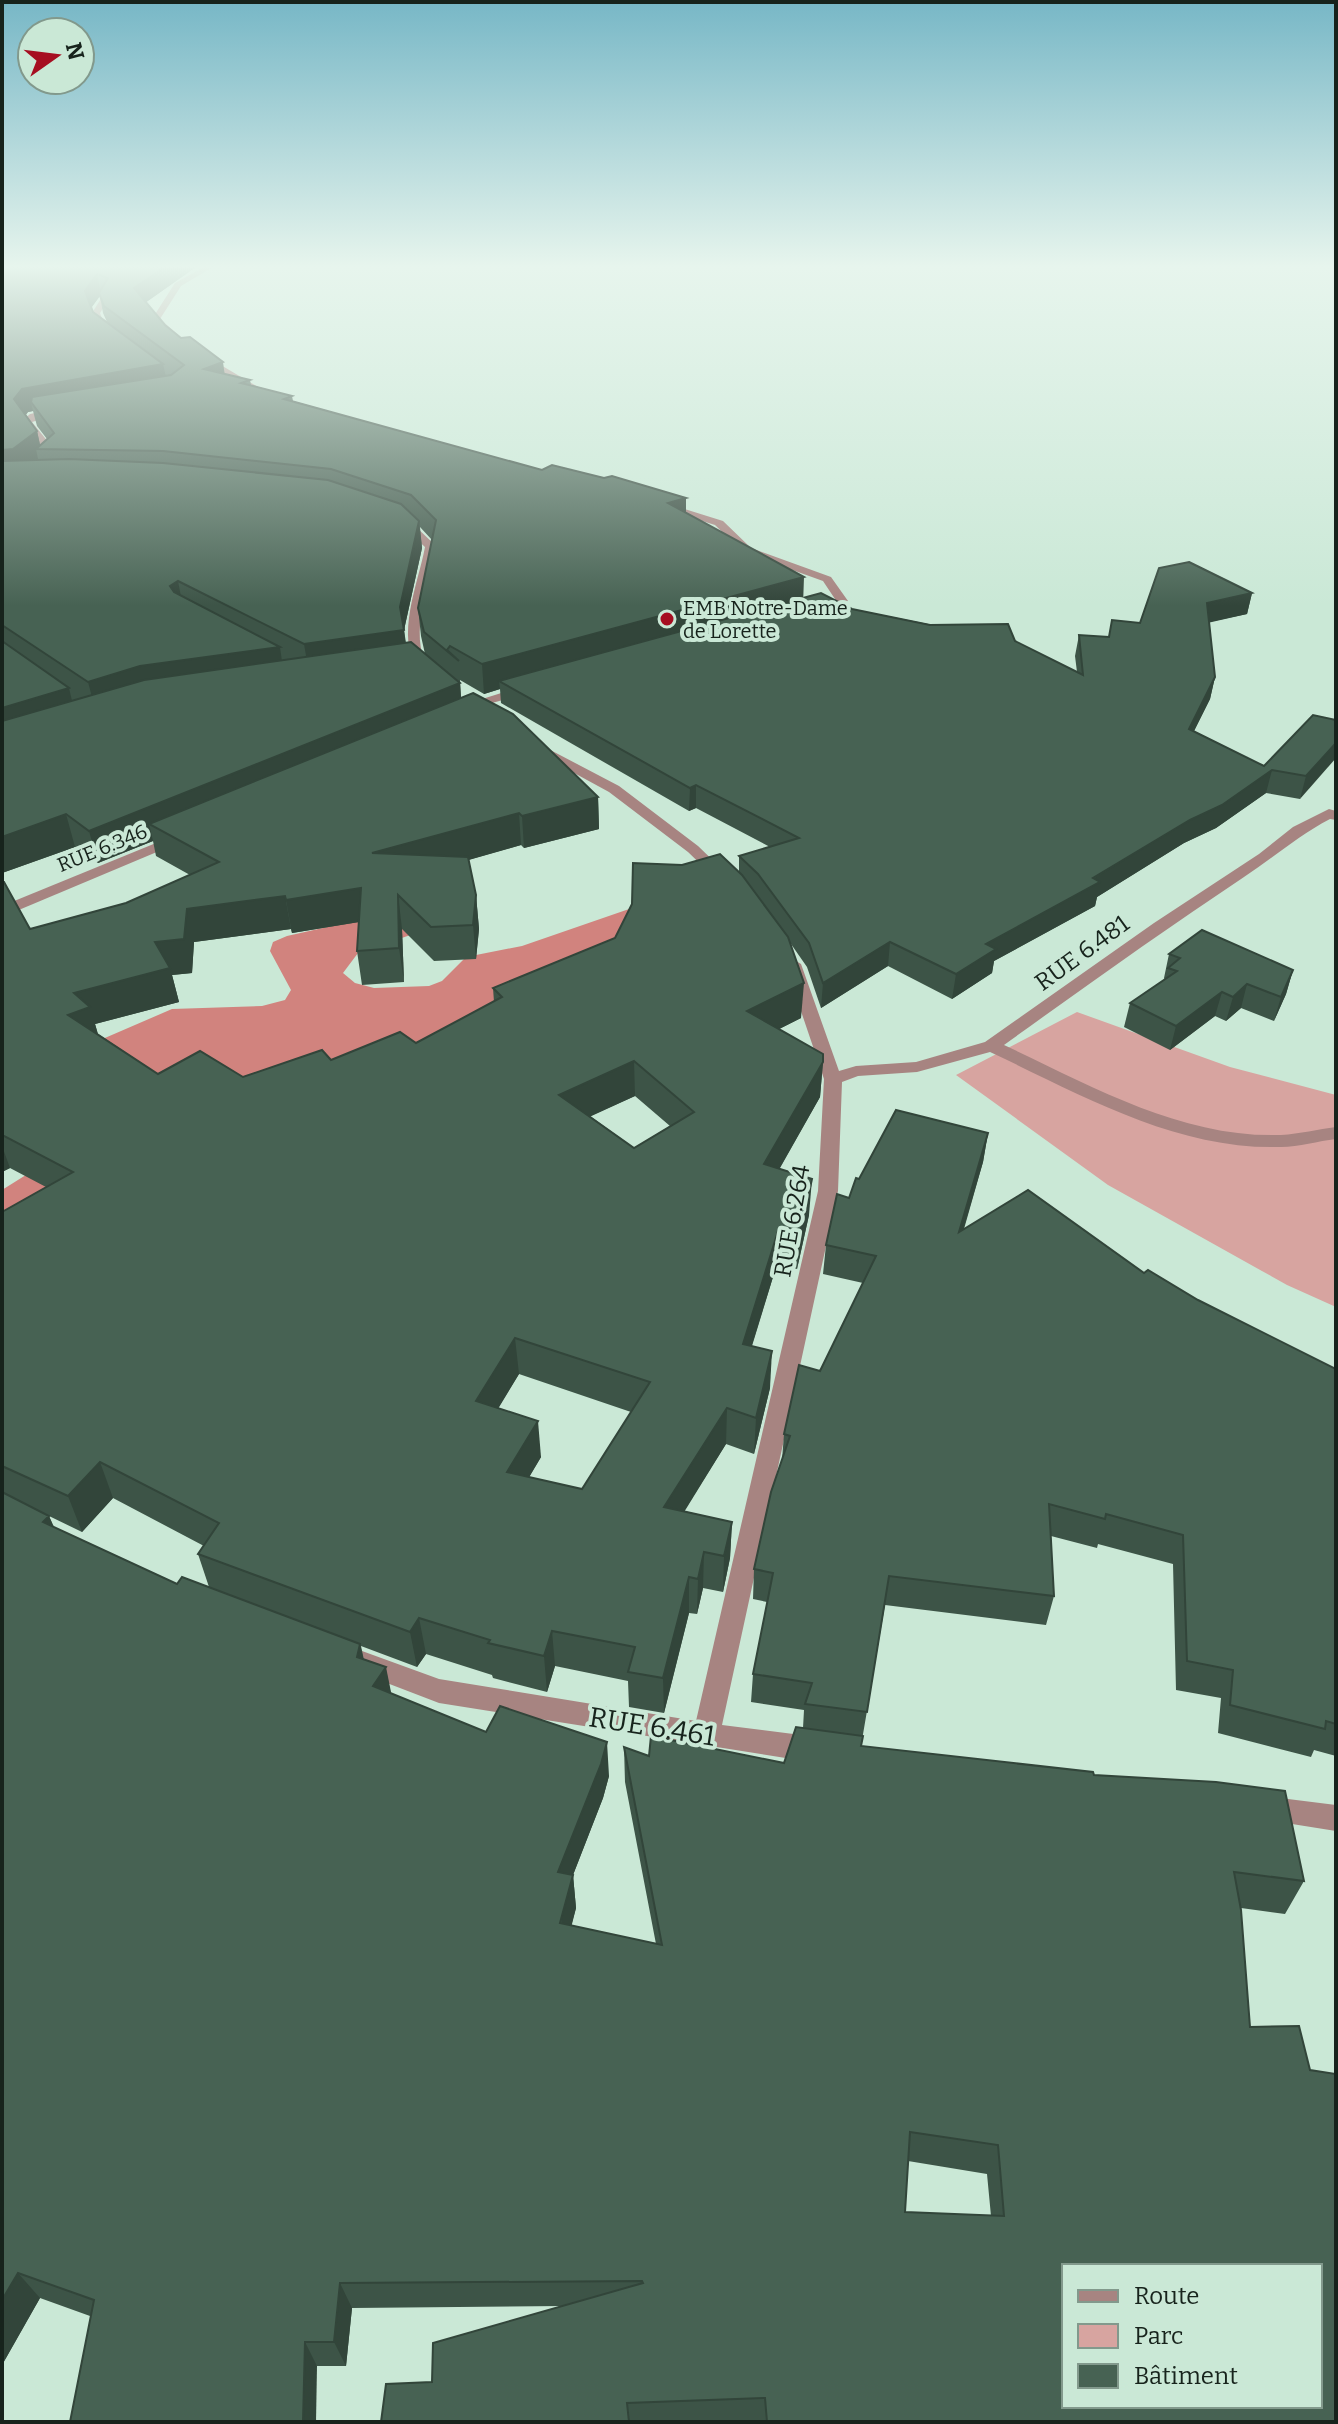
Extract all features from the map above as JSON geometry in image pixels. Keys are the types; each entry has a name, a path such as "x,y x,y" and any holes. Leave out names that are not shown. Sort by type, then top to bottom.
{"street":[{"path":"242,380 263,393"},
{"path":"38,468 52,453 27,421 44,413 73,409"},
{"path":"646,500 719,523 747,550 827,579 842,601 797,614"},
{"path":"394,521 409,526 431,546 412,636 417,667"},
{"path":"466,710 542,685"},
{"path":"518,737 614,789 693,849 737,892"},
{"name":"RUE 6.481","path":"833,1079 856,1071 917,1067 991,1046 1160,926 1264,857 1298,830 1329,813 1336,816"},
{"name":"RUE 6.346","path":"8,909 198,830"},
{"name":"RUE 6.264","path":"706,1735 828,1191 833,1079 797,969 781,947"},
{"path":"991,1046 1166,1125 1225,1137 1281,1141 1336,1133"},
{"name":"RUE 6.461","path":"337,1652 439,1691 706,1735 848,1754"},
{"path":"1242,1806 1336,1818"}],"green space":[{"path":"1077,1012 1230,1067 1336,1095 1336,1307 1287,1285 1108,1185 956,1075"}],"shaded area":[{"path":"632,908 623,961 2,1251 2,1190 45,1163 2,1058 84,1047 172,1009 262,1006 285,1000 291,990 270,951 273,942 287,936 381,915 425,930 358,953 343,973 355,983 374,988 429,986 442,981 466,957 522,946"}],"building":[{"path":"2,380 72,380 22,389 14,399 37,431 13,449 2,450"},
{"path":"139,380 250,380 241,383 292,396 284,399 542,470 552,465 604,478 612,476 686,498 668,503 804,577 482,664 450,646 447,650 459,661 424,632 418,608 436,520 411,495 331,469 163,451 36,449 54,433 31,402 32,397"},
{"path":"69,459 163,463 328,480 401,504 419,521 400,607 404,630 304,644 178,581 170,586 174,592 280,647 140,666 88,682 2,625 2,461"},
{"path":"1189,562 1252,593 1207,603 1215,677 1189,729 1264,766 1313,715 1336,720 1336,743 1306,776 1272,770 1222,805 1190,820 1093,878 1100,882 986,944 996,949 956,974 890,942 823,983 809,943 758,874 739,856 799,838 696,785 690,788 499,681 821,593 852,609 930,625 1008,624 1015,641 1083,675 1079,635 1109,637 1112,620 1140,623 1159,568"},
{"path":"2,641 69,688 2,708"},
{"path":"411,642 460,683 89,831 66,814 2,837 2,721 144,680"},
{"path":"473,693 513,714 598,797 522,816 519,813 372,853 468,857 476,895 473,925 431,927 398,895 399,948 357,951 361,888 286,900 285,896 187,909 184,939 155,942 170,968 74,993 90,1007 68,1015 158,1074 200,1051 243,1077 322,1050 331,1060 400,1032 416,1043 502,997 493,988 615,938 632,904 633,863 682,865 720,854 742,875 788,937 804,983 747,1011 823,1054 823,1062 764,1164 812,1179 800,1233 779,1228 743,1344 772,1351 756,1418 727,1408 664,1507 732,1522 724,1556 704,1552 698,1579 689,1577 663,1678 628,1672 635,1647 552,1631 544,1656 488,1643 490,1640 419,1618 410,1632 198,1554 219,1523 100,1462 68,1496 2,1466 2,1212 73,1172 2,1135 2,882 30,929 126,903 219,862 149,824","holes":["634,1061 694,1112 634,1148 559,1095","515,1338 650,1382 582,1489 507,1472 538,1421 476,1401"]},
{"path":"1202,930 1293,970 1281,997 1247,984 1233,997 1222,992 1176,1026 1130,1003 1177,971 1168,968 1180,958 1169,954"},
{"path":"896,1110 988,1133 959,1232 1028,1190 1144,1273 1148,1270 1198,1300 1336,1369 1336,1724 1326,1721 1325,1729 1230,1705 1233,1670 1187,1661 1183,1535 1106,1514 1105,1519 1049,1504 1054,1596 889,1576 867,1712 805,1704 812,1683 753,1674 773,1573 754,1569 771,1492 790,1436 784,1434 799,1365 820,1371 876,1256 826,1245 837,1194 849,1198 856,1178 859,1179"},
{"path":"2,1492 49,1516 43,1522 177,1584 182,1577 360,1644 357,1657 386,1667 373,1686 486,1732 500,1706 607,1742 558,1872 573,1875 560,1923 662,1945 624,1747 649,1756 651,1736 784,1763 796,1727 863,1736 861,1746 1093,1772 1094,1775 1216,1782 1285,1791 1304,1881 1234,1872 1241,1910 1250,2027 1299,2026 1310,2070 1336,2074 1336,2422 767,2422 765,2398 627,2403 629,2422 381,2422 386,2384 432,2382 433,2343 642,2281 340,2283 334,2342 305,2342 303,2422 70,2422 94,2300 18,2273 2,2300","holes":["910,2132 998,2145 1004,2216 905,2212"]}],"place":[{"name":"EMB Notre-Dame de Lorette","path":"667,619"}]}
